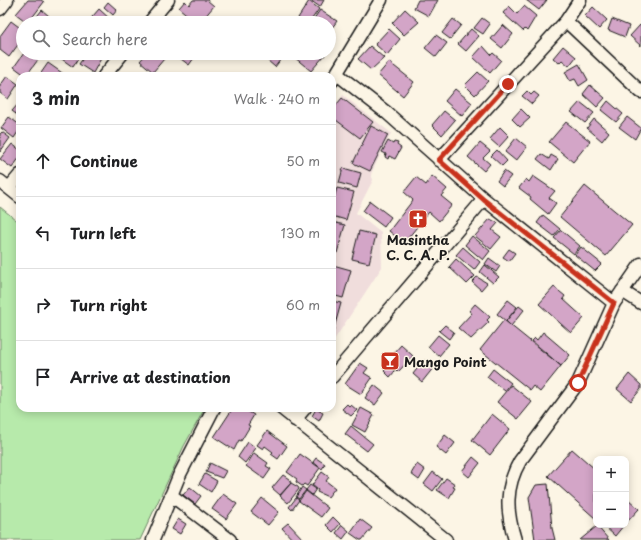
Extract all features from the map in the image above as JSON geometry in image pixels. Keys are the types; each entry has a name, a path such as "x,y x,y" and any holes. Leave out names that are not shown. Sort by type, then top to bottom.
{"street":[{"path":"0,9 8,0"},
{"path":"155,16 168,0"},
{"path":"336,76 381,0"},
{"path":"439,160 566,21 580,0"},
{"path":"566,21 641,92"},
{"path":"107,72 118,60"},
{"path":"336,79 387,113 484,200 614,303"},
{"path":"16,177 4,184 16,194"},
{"path":"336,372 484,200"},
{"path":"515,540 508,504 512,474 578,383 614,303 641,264"},
{"path":"622,291 641,303"},
{"path":"154,540 171,495 212,412"},
{"path":"286,412 446,540"},
{"path":"295,420 302,412"},
{"path":"171,495 223,538"}],"shaded area":[{"path":"343,95 391,133 371,174 373,180 356,213 381,233 382,267 336,337 336,104"}],"green space":[{"path":"0,207 16,220 16,412 203,412 184,446 140,540 0,540"}],"building":[{"path":"28,0 41,0 44,2 33,16 19,16 16,14"},
{"path":"193,0 207,0 214,6 206,16 189,16 179,8 185,1 189,5"},
{"path":"310,0 324,0 320,7"},
{"path":"418,0 438,0 429,16 414,8"},
{"path":"526,0 547,0 539,10"},
{"path":"309,1 319,9 314,16 299,16"},
{"path":"108,2 117,10 113,15 104,7"},
{"path":"509,6 517,14 524,6 536,16 527,31 525,29 523,31 503,13"},
{"path":"593,7 607,20 599,29 585,16"},
{"path":"99,9 107,16 93,16"},
{"path":"405,9 419,22 404,35 392,23"},
{"path":"42,10 49,16 37,16"},
{"path":"320,10 329,16 316,16"},
{"path":"482,18 490,24 483,34 474,28"},
{"path":"453,19 461,25 450,39 442,33"},
{"path":"612,19 629,26 625,37 608,30"},
{"path":"11,21 16,25 16,48 9,57 0,50 0,36"},
{"path":"503,25 513,34 502,48 491,39"},
{"path":"640,25 641,26 641,46 630,36"},
{"path":"389,29 400,39 387,55 375,44"},
{"path":"471,29 479,36 466,51 458,44"},
{"path":"436,35 447,43 436,57 425,48"},
{"path":"370,46 384,58 371,70 358,59"},
{"path":"483,46 491,55 493,53 501,60 490,73 473,57"},
{"path":"563,46 576,57 569,66 562,60 559,63 553,58"},
{"path":"19,60 38,60 29,72 21,72 14,67"},
{"path":"63,60 78,60 73,67"},
{"path":"82,60 100,60 94,72 79,64"},
{"path":"141,60 163,60 153,72 140,61"},
{"path":"182,60 193,60 189,65"},
{"path":"267,60 280,60 275,67"},
{"path":"298,60 321,60 311,71"},
{"path":"389,62 414,82 403,96 378,75"},
{"path":"48,63 61,72 42,72"},
{"path":"579,64 588,80 579,86 575,79 570,81 565,72"},
{"path":"478,72 488,81 475,95 465,85"},
{"path":"7,76 16,83 16,87 8,99 0,93 0,86"},
{"path":"590,85 605,98 597,107 583,94"},
{"path":"455,89 472,103 462,116 445,101"},
{"path":"527,91 531,95 534,92 539,96 532,104 522,96"},
{"path":"342,98 373,122 360,138 336,120 336,105"},
{"path":"608,101 623,114 616,122 601,110"},
{"path":"580,102 594,113 585,123 571,112"},
{"path":"16,106 16,114 12,111"},
{"path":"521,109 530,118 520,127 512,119"},
{"path":"444,111 455,120 442,135 432,125"},
{"path":"9,117 16,122 16,135 14,138 1,128"},
{"path":"627,117 641,128 635,139 619,127"},
{"path":"594,119 609,132 602,141 587,128"},
{"path":"566,122 590,141 573,162 549,142"},
{"path":"371,126 388,135 370,171 353,163"},
{"path":"500,127 509,136 499,147 490,139"},
{"path":"2,132 10,138 0,152 0,134"},
{"path":"516,138 527,147 516,161 505,152"},
{"path":"388,141 393,144 394,142 398,143 397,145 401,148 395,159 389,156 388,159 385,157 386,154 382,152"},
{"path":"480,143 490,151 483,158 490,164 484,171 468,157"},
{"path":"12,144 16,147 16,162 12,168 0,159"},
{"path":"497,150 507,161 502,166 491,156"},
{"path":"541,154 549,159 551,155 558,159 551,170 537,159"},
{"path":"343,168 361,173 357,188 339,183"},
{"path":"504,171 511,176 503,186 497,181"},
{"path":"432,176 447,189 441,196 452,205 439,221 429,212 404,243 389,231 413,200 404,192 416,177 426,185"},
{"path":"533,176 555,191 549,198 556,203 548,214 530,199 531,197 519,188 526,179 529,182"},
{"path":"585,186 632,225 606,256 560,217"},
{"path":"337,188 354,192 346,220 336,217"},
{"path":"370,201 391,217 384,227 363,211"},
{"path":"543,215 560,229 554,236 537,223"},
{"path":"490,219 498,223 492,230 501,237 491,249 475,236"},
{"path":"336,223 345,225 336,253"},
{"path":"561,230 580,246 574,254 554,238"},
{"path":"359,231 376,235 369,263 352,259"},
{"path":"472,236 490,251 483,260 465,245"},
{"path":"463,247 480,262 474,270 456,255"},
{"path":"581,247 602,264 595,271 575,255"},
{"path":"509,249 515,253 509,261 503,257"},
{"path":"489,258 500,266 496,272 485,264"},
{"path":"456,259 475,276 467,284 449,267"},
{"path":"485,265 499,277 493,283 480,272"},
{"path":"336,266 351,270 343,298 336,296"},
{"path":"477,277 487,283 481,290 472,282"},
{"path":"554,287 565,296 563,299 584,318 571,333 539,304"},
{"path":"508,300 517,307 506,321 497,314"},
{"path":"336,302 341,303 336,321"},
{"path":"475,304 490,317 487,320 489,322 471,339 458,328 472,313 469,311"},
{"path":"519,306 524,310 511,326 506,321"},
{"path":"504,320 561,366 540,392 533,386 530,390 480,350"},
{"path":"445,325 454,332 449,339 439,331"},
{"path":"543,332 570,355 561,366 532,341 535,338 537,340"},
{"path":"438,335 449,344 439,356 428,347"},
{"path":"401,345 413,356 398,372 387,361"},
{"path":"424,360 434,367 422,382 413,374"},
{"path":"360,363 368,368 364,373 372,378 361,394 345,384"},
{"path":"389,365 395,371 390,377 384,371"},
{"path":"493,369 511,383 505,391 487,377"},
{"path":"629,374 641,385 641,389 631,401 617,389"},
{"path":"374,385 384,393 375,405 365,398"},
{"path":"511,385 532,402 518,419 497,402"},
{"path":"347,404 350,407 351,405 357,410 351,416 342,409"},
{"path":"361,408 374,415 365,432 352,425"},
{"path":"230,412 249,412 254,415 248,425 250,426 241,441 239,440 234,450 214,437"},
{"path":"314,412 323,413 319,421 312,416"},
{"path":"492,414 510,429 490,455 472,440"},
{"path":"351,426 373,444 367,451 345,434"},
{"path":"267,431 287,446 278,459 271,454 273,452 265,446 263,449 257,445"},
{"path":"445,435 455,443 446,455 436,447"},
{"path":"248,442 256,448 245,463 238,457"},
{"path":"572,449 593,467 593,516 548,476"},
{"path":"254,453 268,463 266,466 271,469 264,479 246,466"},
{"path":"300,454 320,468 307,486 304,484 302,486 296,482 297,479 287,472"},
{"path":"473,457 480,463 469,477 462,471"},
{"path":"316,458 325,464 322,469 313,462"},
{"path":"210,463 226,471 222,478 206,472"},
{"path":"417,464 425,470 419,480 411,474"},
{"path":"322,472 329,477 326,481 335,488 328,497 317,492 318,490 312,485"},
{"path":"433,472 442,479 433,491 424,484"},
{"path":"205,474 217,481 211,492 199,484"},
{"path":"283,475 289,479 291,483 280,495 272,488"},
{"path":"446,478 455,484 453,487 455,488 449,498 437,490"},
{"path":"291,483 299,489 288,503 280,496"},
{"path":"548,484 552,528 555,540 535,540 529,497 536,485"},
{"path":"310,485 316,489 312,495 306,490"},
{"path":"190,487 201,496 195,504 183,495"},
{"path":"302,487 306,490 299,499 296,497"},
{"path":"306,491 328,508 321,517 299,501"},
{"path":"223,494 237,504 226,519 212,509"},
{"path":"262,498 279,512 268,525 251,512"},
{"path":"296,498 299,500 292,510 289,507"},
{"path":"629,500 639,509 629,520"},
{"path":"333,517 340,524 333,532 326,525"},
{"path":"178,519 186,524 180,534 172,529"},
{"path":"360,519 372,528 362,540 350,533"},
{"path":"288,523 304,540 293,540 282,528"},
{"path":"342,525 349,531 343,539 336,533"},
{"path":"595,528 599,528 609,540 580,540"},
{"path":"606,528 622,528 615,536"}],"place":[{"name":"Masintha C. C. A. P.","path":"418,219"},
{"name":"Mango Point","path":"390,361"}],"route":[{"path":"508,84 439,160 484,200 614,303 608,313 600,337 589,362 578,383"}]}
